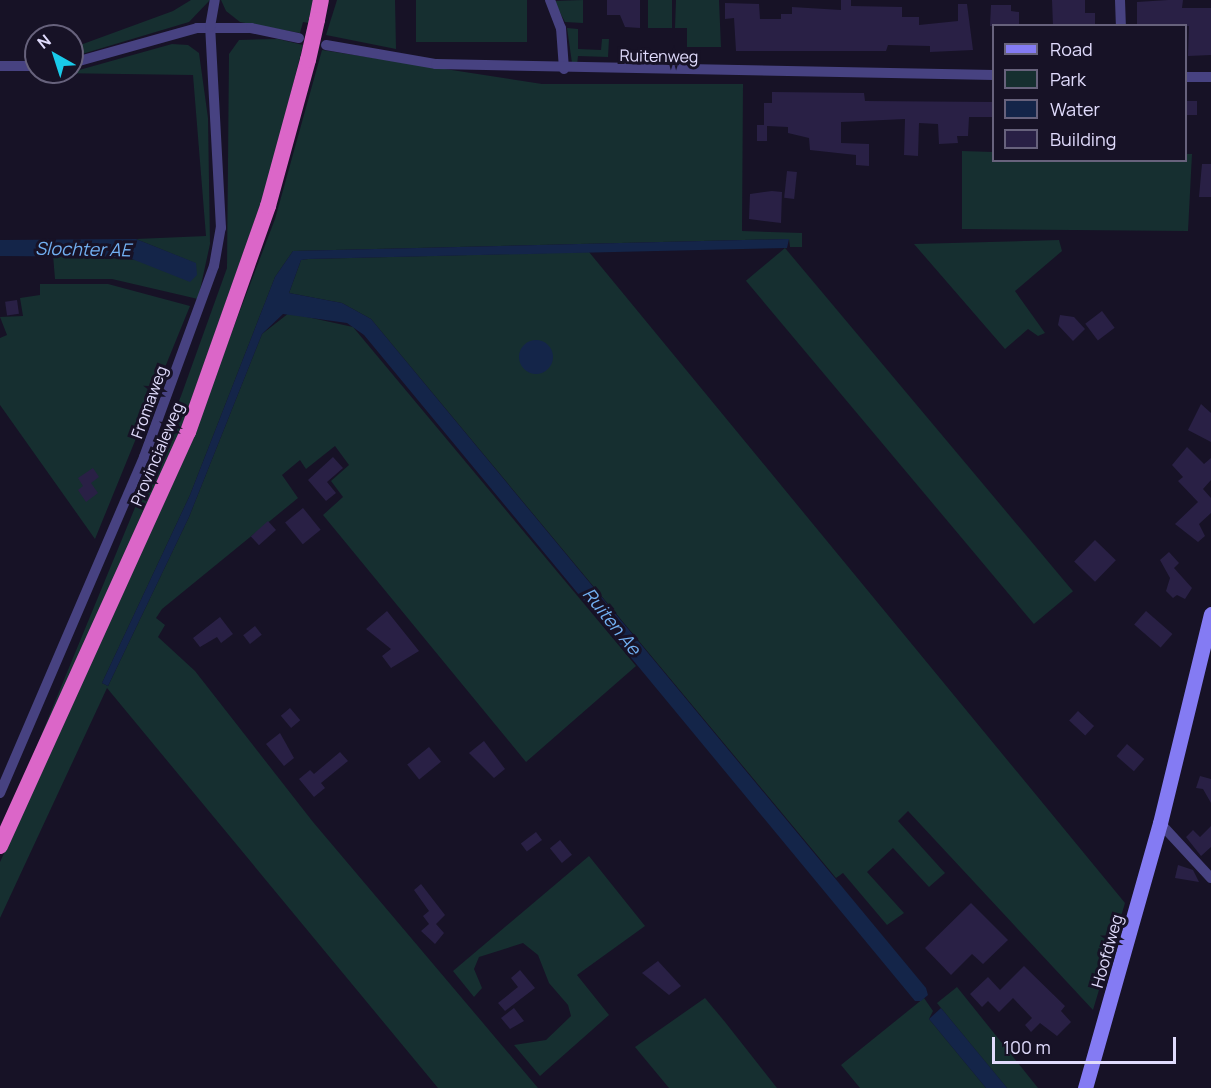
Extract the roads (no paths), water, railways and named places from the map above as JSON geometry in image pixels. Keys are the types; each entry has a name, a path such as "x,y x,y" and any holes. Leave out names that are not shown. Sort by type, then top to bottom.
{"highway":[{"name":"Provincialeweg","path":"0,846 188,432 268,206 308,60 321,0"}],"main road":[{"name":"Hoofdweg","path":"1085,1088 1160,823 1211,614"}],"street":[{"name":"Fromaweg","path":"0,793 144,457 214,266 221,228 210,27 215,0"},
{"path":"550,0 561,28 564,69"},
{"path":"1120,0 1121,24"},
{"path":"84,59 174,32 210,27 251,28 298,38"},
{"name":"Ruitenweg","path":"326,45 415,62 564,69 992,75"},
{"path":"0,66 24,66"},
{"path":"1187,77 1211,77"},
{"path":"1160,823 1211,878"}],"water":[{"name":"Slochter AE","path":"136,239 196,263 197,275 190,282 127,257 0,256 0,240"},
{"name":"Ruiten Ae","path":"789,239 787,248 308,259 301,260 289,293 342,303 371,319 926,988 928,995 921,1001 915,1001 364,335 347,323 283,314 262,334 189,517 108,686 102,683 190,495 275,277 293,251"},
{"path":"536,340 548,345 553,357 548,369 536,374 524,369 519,357 524,345"},
{"path":"941,1008 1007,1088 986,1088 929,1019"}]}
